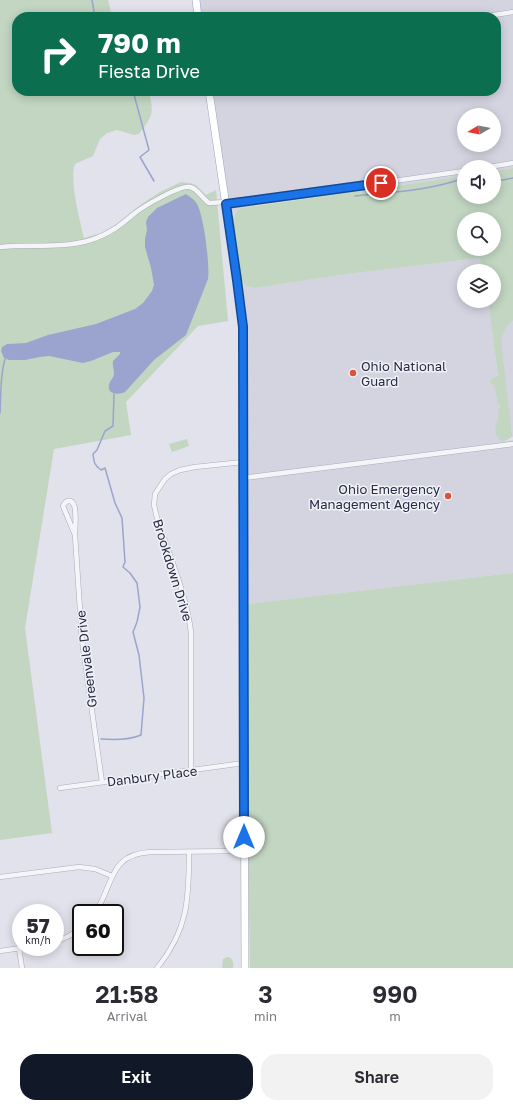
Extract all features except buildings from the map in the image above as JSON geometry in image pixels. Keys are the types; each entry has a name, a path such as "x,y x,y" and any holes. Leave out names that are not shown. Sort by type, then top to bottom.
{"main road":[{"path":"196,0 197,12"},
{"path":"210,96 243,327 245,968"}],"street":[{"path":"501,14 513,12"},
{"path":"501,166 513,164"},
{"path":"0,247 59,246 91,240 115,228 143,208 167,194 183,187 192,188 210,203 226,203 457,172"},
{"path":"243,478 513,444"},
{"name":"Brookdown Drive","path":"191,770 192,632 190,619 157,518 154,505 155,494 165,479 171,474 180,470 243,462"},
{"name":"Greenvale Drive","path":"75,535 63,506 64,502 67,500 73,502 75,506 75,535 82,640 102,782"},
{"name":"Danbury Place","path":"60,788 244,763"},
{"path":"100,904 112,876 118,867 130,856 151,852 244,851"},
{"path":"157,968 170,950 183,919 188,893 189,852"},
{"path":"0,877 79,867 95,869 112,876"},
{"path":"0,951 12,949"},
{"path":"20,956 22,968"}],"shaded area":[{"path":"195,0 513,0 513,168 501,170 501,160 457,160 457,177 245,207 241,208 235,213 226,212 209,96 501,96 501,12 197,12"},
{"path":"480,258 481,264 457,264 457,308 489,308 505,441 513,440 513,573 247,604 240,280 242,284 255,288 347,274"},
{"path":"513,261 513,437 506,438 495,308 501,308 501,267"}],"green space":[{"path":"0,0 108,0 111,12 12,12 12,96 150,96 152,110 150,118 139,134 134,135 117,130 107,133 100,139 93,156 75,164 73,180 74,190 84,238 101,233 115,225 143,203 160,192 181,182 196,185 206,195 216,190 228,321 198,326 126,402 131,435 54,449 25,628 52,833 0,840"},
{"path":"513,168 513,320 505,329 501,340 512,436 508,440 501,441 496,435 495,426 499,416 498,408 500,408 500,404 498,404 495,387 490,382 491,379 498,376 489,308 501,308 501,264 481,264 480,258 347,274 255,288 246,286 240,280 232,221 235,213 241,208 457,177 457,204 501,204 501,170"},
{"path":"187,439 189,446 172,452 169,444"},
{"path":"513,573 513,968 250,968 247,604"},
{"path":"227,957 231,958 233,961 233,968 222,968 223,959"}],"water":[{"path":"186,194 196,203 200,210 207,253 208,279 186,335 154,360 125,392 120,394 114,393 110,391 109,388 114,375 113,361 120,354 120,352 113,352 83,363 49,356 25,360 9,360 4,358 1,351 2,347 7,344 26,343 48,335 96,324 135,309 143,303 152,291 154,285 145,247 147,230 146,222 148,217 157,208"}],"waterway":[{"path":"92,0 94,12"},
{"path":"134,96 149,150 140,157 154,181"},
{"path":"501,180 513,178"},
{"path":"355,196 437,186 457,180"},
{"path":"0,413 1,379 5,359"},
{"path":"101,739 111,740 132,738 141,735 144,698 139,655 133,632 140,607 137,583 130,573 123,567 125,562 122,518 115,503 105,468 101,470 97,467 93,454 97,450 105,431 113,426 114,394"}],"place":[{"name":"Ohio National Guard","path":"353,373"},
{"name":"Ohio Emergency Management Agency","path":"448,496"}],"route":[{"path":"244,837 243,327 226,204 381,183"}]}
